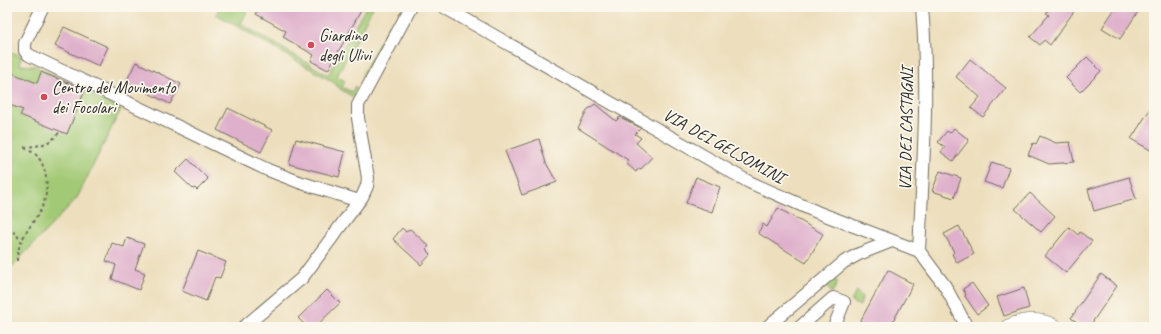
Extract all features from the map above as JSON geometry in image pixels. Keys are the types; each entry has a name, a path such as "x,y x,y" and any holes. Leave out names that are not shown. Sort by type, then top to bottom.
{"main road":[{"path":"1008,327 1021,322 1034,321 1055,327"}],"street":[{"path":"244,327 302,278 359,201 367,186 367,169 357,114 358,105 411,7"},
{"name":"VIA DEI GELSOMINI","path":"444,7 749,182 817,212 919,251"},
{"name":"VIA DEI CASTAGNI","path":"919,251 924,136 924,53 922,7"},
{"path":"42,8 24,45 25,51 29,55 268,170 298,182 359,201"},
{"path":"767,327 844,262 859,254 892,241"},
{"path":"919,251 945,286 967,327"},
{"path":"800,327 833,298 844,302 834,327"}],"path":[{"path":"17,261 20,244 41,210 45,196 46,181 44,166 37,156 23,147 37,146 54,139 60,131"},
{"path":"7,231 18,235 20,244"}],"green space":[{"path":"220,7 249,7 241,24 328,75 366,7 373,7 337,76 345,81 342,87 352,92 355,86 359,91 357,96 355,95 353,97 340,89 333,82 216,14"},
{"path":"389,25 394,28 367,78 363,78 362,75"},
{"path":"7,50 21,56 20,65 35,66 121,109 77,198 7,272"},
{"path":"833,279 838,282 832,293 825,285"},
{"path":"856,291 862,297 860,306 851,302"}],"building":[{"path":"260,7 363,7 328,70 311,61 314,55 283,37 286,31 256,14"},
{"path":"1051,7 1077,7 1050,45 1044,40 1040,45 1030,37 1049,15 1046,13"},
{"path":"1116,7 1141,7 1120,39 1102,28"},
{"path":"64,27 108,47 99,66 55,46"},
{"path":"1087,57 1101,71 1080,92 1066,78"},
{"path":"970,59 1006,88 983,117 971,108 980,97 956,77"},
{"path":"136,62 181,84 170,104 126,82"},
{"name":"Centro del Movimento dei Focolari","path":"7,71 37,83 41,72 85,90 67,134 20,115 23,110 7,104"},
{"path":"1154,103 1154,152 1131,139"},
{"path":"595,104 616,121 620,117 641,128 635,134 641,138 636,143 652,157 641,169 639,168 636,172 626,163 628,160 578,128 587,110"},
{"path":"228,108 272,130 261,152 217,130"},
{"path":"954,128 969,140 953,161 941,152 945,147 938,142 947,131 950,133"},
{"path":"1040,136 1056,143 1070,142 1074,162 1049,164 1028,155 1033,143 1036,144"},
{"path":"296,139 345,152 339,177 289,164"},
{"path":"539,139 546,163 557,182 522,195 505,151"},
{"path":"188,159 208,179 197,190 195,188 193,189 175,172"},
{"path":"992,162 1009,168 1002,188 984,182"},
{"path":"940,171 961,178 954,198 932,191"},
{"path":"696,177 720,187 712,212 686,203"},
{"path":"1129,177 1136,199 1094,211 1088,189"},
{"path":"1030,193 1055,216 1041,232 1015,209"},
{"path":"778,208 823,234 806,263 758,233 763,224 767,227"},
{"path":"959,226 974,254 957,263 952,254 954,252 944,234"},
{"path":"1069,227 1078,235 1080,232 1092,241 1066,273 1045,256"},
{"path":"402,228 406,232 410,229 429,246 426,249 431,254 421,265 393,239"},
{"path":"127,238 144,244 135,269 145,273 139,290 112,279 116,265 106,261 112,243 124,247"},
{"path":"198,251 226,262 220,278 215,277 206,301 182,291"},
{"path":"888,270 913,284 890,327 857,327"},
{"path":"1101,274 1117,286 1089,327 1084,327 1071,318"},
{"path":"972,283 988,306 977,314 965,296 966,295 963,289"},
{"path":"1024,288 1029,308 1004,316 997,297"},
{"path":"327,290 340,303 315,327 307,327 298,318"}],"place":[{"name":"Giardino degli Ulivi","path":"311,45"},
{"name":"Centro del Movimento dei Focolari","path":"44,97"}]}
